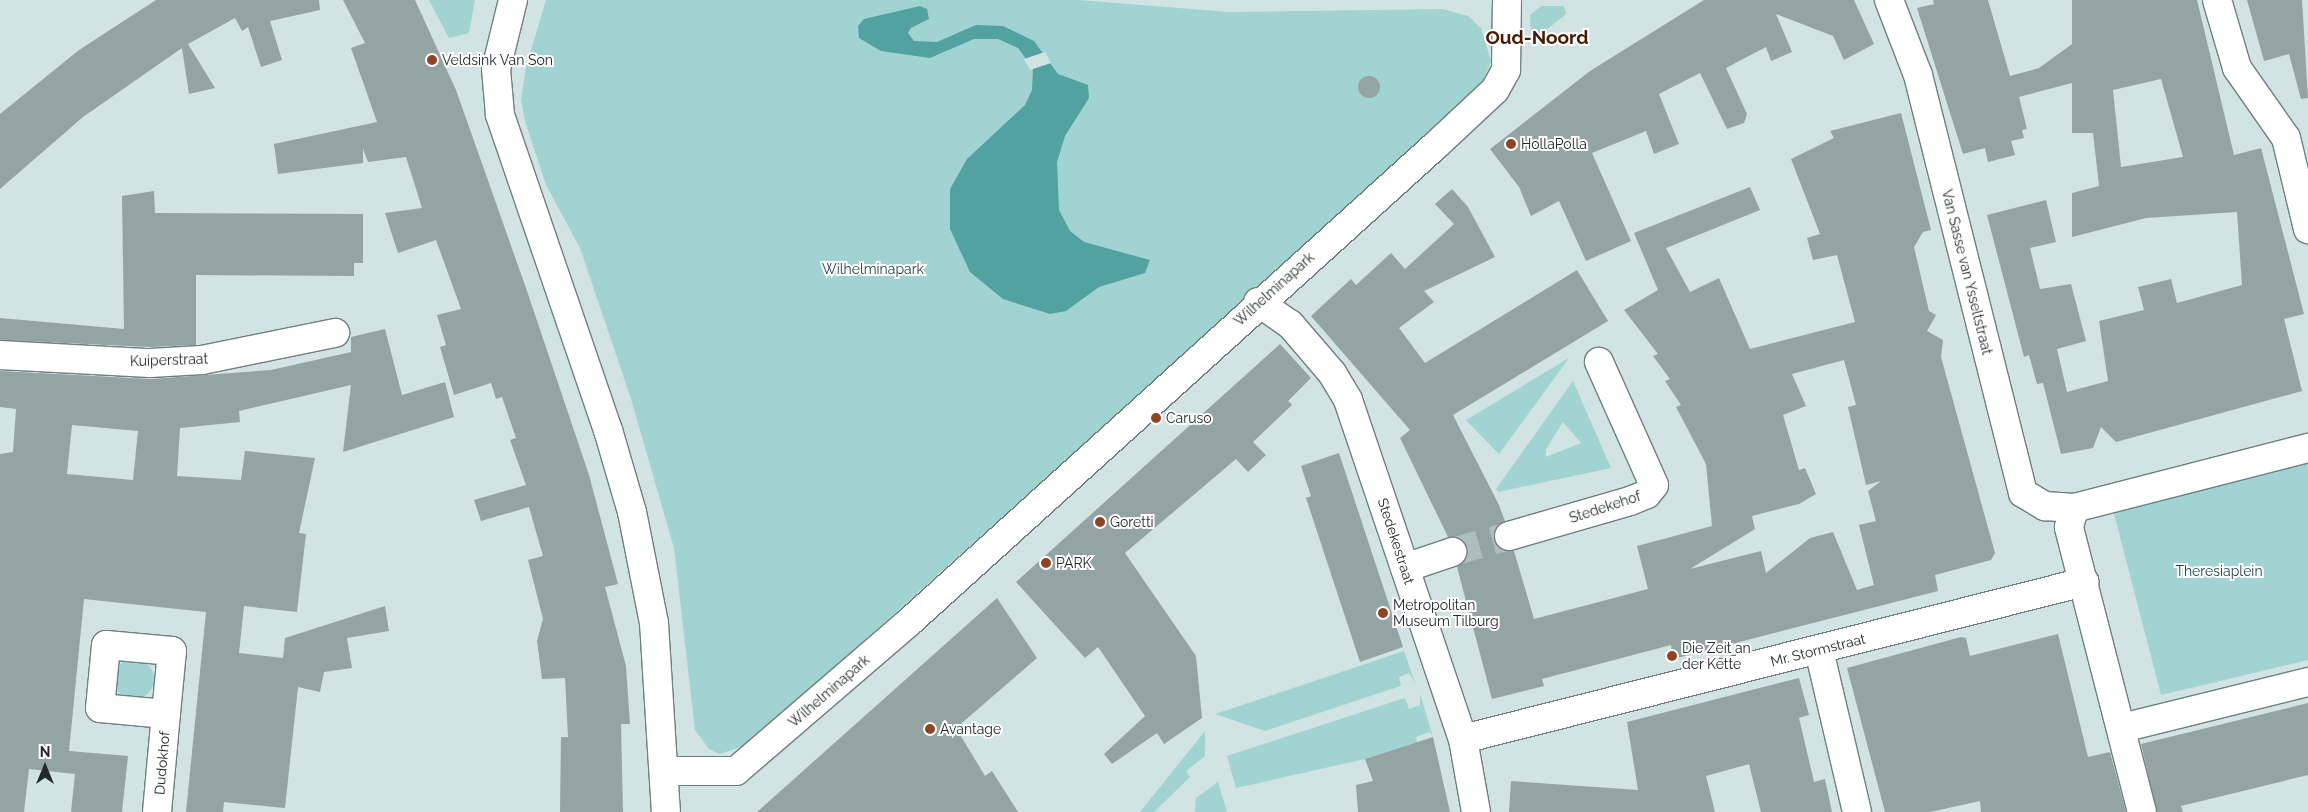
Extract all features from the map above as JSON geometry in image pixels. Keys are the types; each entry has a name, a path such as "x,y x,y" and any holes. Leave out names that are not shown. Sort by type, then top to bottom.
{"street":[{"path":"513,0 496,68 500,115 632,512 654,623 665,771 666,812"},
{"name":"Wilhelminapark","path":"665,771 736,771 908,623 1258,302 1495,90 1506,70 1510,49 1507,0"},
{"name":"Van Sasse van Ysseltstraat","path":"1889,0 1918,76 2023,493 2045,506 2074,508"},
{"path":"2218,0 2237,68 2286,138 2308,229"},
{"name":"Stedekestraat","path":"1258,302 1290,324 1332,373 1348,400 1463,739 1476,812"},
{"name":"Kuiperstraat","path":"0,355 150,363 202,360 335,332"},
{"name":"Stedekehof","path":"1509,536 1630,501 1647,494 1654,485 1599,362"},
{"path":"2142,812 2069,527 2074,508 2308,448"},
{"path":"1405,568 1452,552"},
{"name":"Mr. Stormstraat","path":"1463,739 2084,582"},
{"path":"1819,650 1857,812"},
{"path":"2122,728 2308,682"},
{"name":"Dudokhof","path":"158,812 166,714"}],"green space":[{"path":"429,0 475,0 469,33 449,38"},
{"name":"Wilhelminapark","path":"546,0 1078,0 1229,12 1443,9 1468,16 1481,28 1491,61 1481,86 1279,268 749,744 720,754 709,749 695,730 674,548 631,399 580,248 546,185 525,121 521,100 526,67"},
{"path":"1541,6 1564,6 1566,14 1535,39 1531,38 1530,15"},
{"path":"1569,358 1499,454 1466,420"},
{"path":"1573,381 1611,468 1498,492 1496,489","holes":["1563,422 1581,443 1546,457 1546,449"]},
{"name":"Theresiaplein","path":"2308,459 2308,660 2161,695 2112,506"},
{"path":"1404,651 1415,683 1409,673 1399,677 1401,686 1265,731 1215,714"},
{"path":"134,659 145,662 151,668 154,679 151,690 145,696 134,699 123,696 117,690 114,679 117,668 123,662"},
{"path":"1420,694 1433,737 1430,732 1416,737 1417,742 1365,759 1236,788 1227,756 1405,698 1409,709 1420,705"},
{"path":"1205,731 1205,756 1186,771 1190,777 1154,812 1140,812"},
{"path":"1218,782 1227,812 1195,812 1196,798"}],"shaded area":[{"path":"920,6 927,9 929,19 911,28 908,33 914,41 937,42 976,25 1003,26 1034,41 1058,74 1088,85 1089,98 1065,136 1057,162 1059,210 1070,231 1084,242 1150,260 1145,273 1099,287 1066,311 1050,314 1003,299 970,272 950,229 950,189 967,159 1025,105 1032,90 1033,68 1018,48 998,39 974,39 930,58 881,51 859,38 858,26 864,19"}],"pier":[{"path":"1045,52 1051,63 1030,70 1024,59"}],"building":[{"path":"156,0 319,0 320,10 270,21 282,60 261,67 248,27 242,31 235,18 188,44 215,88 189,94 182,48 83,117 0,189 0,114 79,50"},
{"path":"343,0 415,0 456,90 527,291 589,475 618,584 605,587 626,666 630,724 621,724 623,812 560,812 561,737 568,737 565,678 542,679 537,641 543,619 528,560 543,556 529,507 481,521 474,500 526,485 510,440 516,438 502,397 496,399 491,383 454,395 440,347 446,345 437,315 461,309 436,240 398,253 385,213 422,208 406,157 368,162 363,149 363,163 278,174 274,144 377,122 351,48 365,43"},
{"path":"1704,0 1854,0 1874,44 1844,60 1833,36 1776,14 1792,52 1771,61 1766,47 1726,68 1747,114 1744,123 1727,129 1700,73 1659,94 1679,144 1654,154 1646,131 1592,153 1631,241 1586,261 1559,201 1531,216 1519,187 1490,149 1590,71"},
{"path":"1933,0 1988,0 2010,76 2039,68 2072,44 2072,0 2197,0 2234,155 2261,148 2304,314 2284,319 2302,391 2116,442 2101,427 2093,448 2061,454 2043,383 2037,384 2029,355 2024,357 1987,215 2046,200 2056,242 2030,248 2040,289 2071,284 2086,341 2057,349 2067,392 2108,381 2099,321 2144,310 2138,287 2171,279 2177,303 2242,285 2237,212 2146,218 2072,237 2072,193 2099,186 2093,133 2072,133 2072,83 2019,97 2027,129 2022,130 2024,138 2011,141 2015,155 1988,162 1985,148 1963,154 1917,8 1934,4","holes":["2161,79 2183,157 2121,167 2113,90"]},
{"path":"2247,0 2302,0 2308,98 2301,99 2289,54 2264,61"},
{"path":"1369,76 1377,79 1380,87 1377,95 1369,98 1361,95 1358,87 1361,79"},
{"path":"1901,113 1931,230 1923,232 1914,247 1929,311 1936,315 1927,331 1943,340 1941,357 1995,553 1991,560 1935,575 1938,591 1673,659 1671,645 1542,679 1544,686 1492,699 1457,567 1467,556 1467,547 1462,540 1448,537 1400,438 1410,430 1311,316 1351,279 1356,285 1391,253 1405,269 1454,224 1435,204 1452,189 1468,207 1495,257 1424,291 1434,302 1399,328 1425,363 1577,270 1608,321 1453,415 1499,505 1505,521 1494,532 1494,541 1505,551 1514,551 1534,619 1648,589 1637,546 1712,526 1706,464 1676,407 1681,405 1665,381 1670,379 1653,356 1658,354 1624,310 1658,290 1634,233 1750,187 1760,210 1666,248 1690,292 1719,278 1750,349 1855,322 1837,255 1813,260 1807,238 1820,234 1791,159 1834,138 1830,131","holes":["1844,360 1856,405 1848,407 1866,485 1881,481 1868,491 1876,521 1859,525 1874,585 1857,590 1833,532 1810,538 1766,573 1761,551 1690,569 1755,529 1752,516 1799,504 1816,494 1805,468 1799,470 1783,415 1806,406 1792,374"]},
{"path":"154,191 155,213 363,214 363,263 354,263 354,276 196,275 196,345 150,347 0,340 0,318 124,329 122,196"},
{"path":"385,329 402,395 445,382 454,417 343,452 351,385 239,411 240,422 180,428 177,476 241,480 245,451 315,458 299,533 306,534 297,612 244,606 239,653 283,658 285,638 385,606 389,631 347,638 352,668 324,672 320,692 298,687 285,808 224,802 223,812 186,812 206,612 84,599 69,751 128,756 122,812 71,812 75,774 29,769 24,812 0,812 0,454 13,452 16,409 0,407 0,371 151,379 271,370 351,352 351,337","holes":["72,425 138,431 133,480 67,474"]},
{"path":"1280,344 1311,378 1288,401 1292,405 1253,442 1266,455 1248,472 1236,459 1125,553 1196,656 1202,718 1164,744 1157,733 1112,764 1104,754 1145,716 1098,647 1085,658 1016,582"},
{"path":"1339,453 1403,647 1360,662 1306,498 1311,496 1301,466"},
{"path":"997,598 1037,658 956,728 985,776 992,771 1018,812 757,812"},
{"path":"2058,634 2088,757 2110,752 2126,812 1981,812 1980,801 1930,812 1885,812 1847,668 1961,637 1966,638 1970,656"},
{"path":"1799,678 1809,715 1799,718 1814,782 1825,779 1832,812 1761,812 1749,764 1706,776 1715,812 1509,812 1511,781 1638,790 1627,722"},
{"path":"2308,703 2308,775 2181,806 2183,812 2157,812 2141,744"},
{"path":"1433,737 1450,812 1358,812 1356,785 1373,781 1365,759"}],"tunnel":[{"path":"1452,552 1509,536"}],"place":[{"name":"Veldsink Van Son","path":"432,60"},
{"name":"HollaPolla","path":"1511,144"},
{"name":"Caruso","path":"1156,418"},
{"name":"Goretti","path":"1100,522"},
{"name":"PARK","path":"1046,563"},
{"name":"Metropolitan Museum Tilburg","path":"1383,613"},
{"name":"Die Zeit an der Kette","path":"1672,656"},
{"name":"Avantage","path":"930,729"}],"district":[{"name":"Oud-Noord","path":"1537,38"}]}
